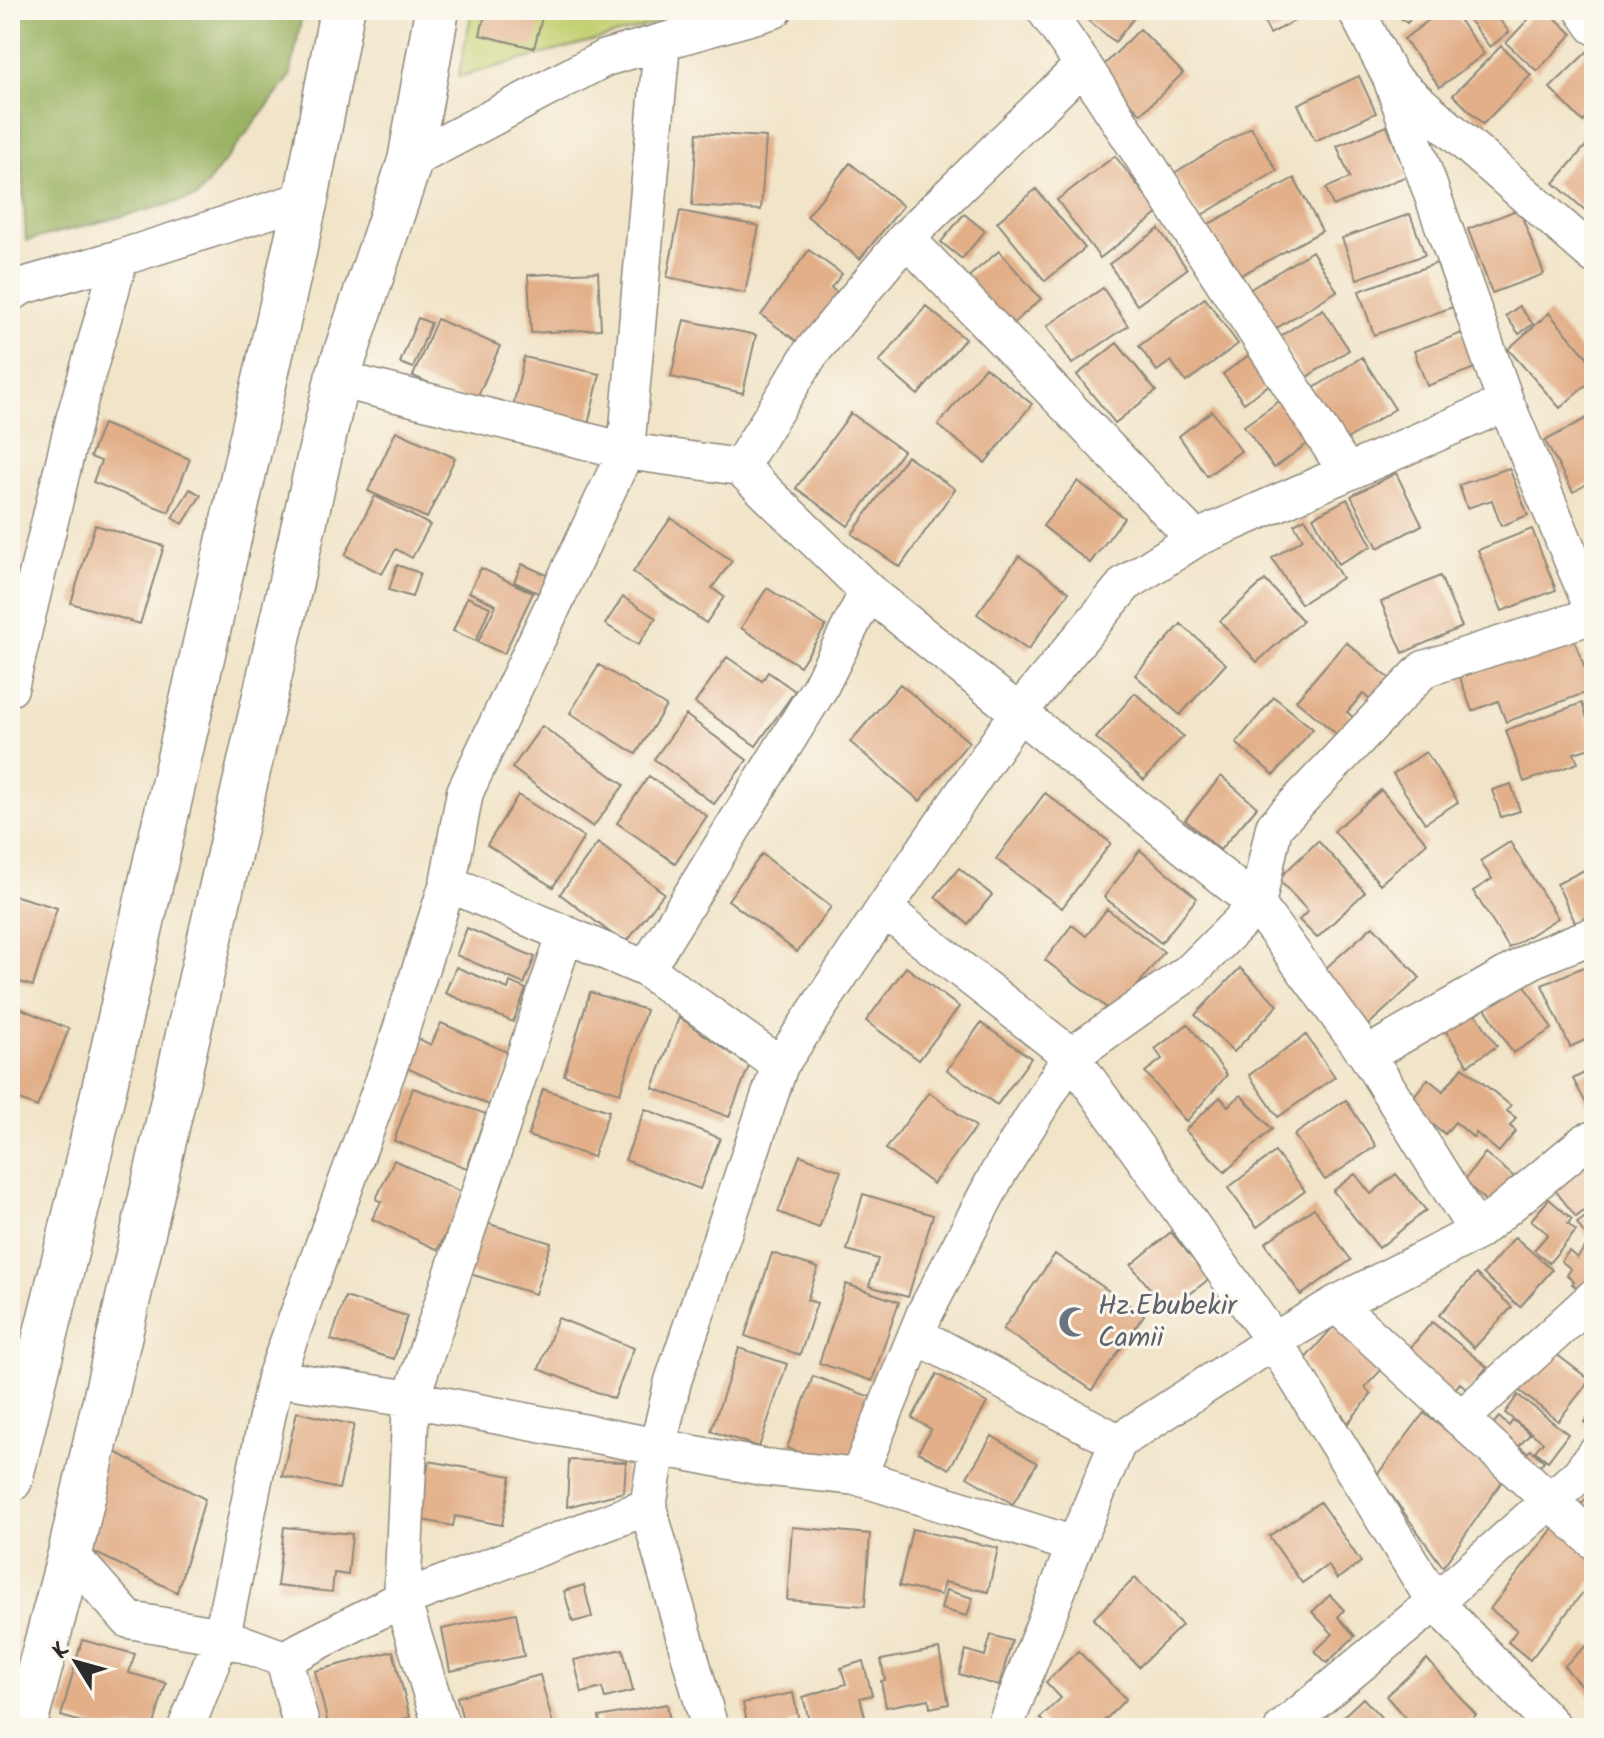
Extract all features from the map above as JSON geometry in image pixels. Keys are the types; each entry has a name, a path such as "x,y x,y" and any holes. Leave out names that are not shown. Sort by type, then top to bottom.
{"main road":[{"path":"10,1480 80,1195 306,199 342,10"},
{"path":"24,1728 70,1554 337,379 410,161 437,10"}],"street":[{"path":"410,161 605,58 774,10"},
{"path":"1045,10 1347,472"},
{"path":"858,1477 925,1313 997,1175 1071,1056 1192,970 1257,905 1274,827 1424,669 1594,614 1506,403 1391,78 1356,10"},
{"path":"1583,10 1594,26"},
{"path":"186,1728 222,1636 275,1378 392,1058 448,883 465,792 626,451 662,42"},
{"path":"740,467 810,354 906,238 1083,65"},
{"path":"1391,78 1594,255"},
{"path":"10,294 23,286 306,199"},
{"path":"906,238 1195,539"},
{"path":"10,688 74,420 120,258"},
{"path":"337,379 626,451 740,467 868,591 1257,905 1367,1055 1477,1232"},
{"path":"710,1728 648,1507 673,1381 780,1065 1019,712 1125,584 1195,539 1506,403"},
{"path":"646,969 820,687 868,591"},
{"path":"448,883 646,969 780,1065"},
{"path":"884,909 1071,1056 1274,1341 1435,1602 1554,1728"},
{"path":"442,1728 402,1599 411,1399 565,935"},
{"path":"1367,1055 1536,958 1594,935"},
{"path":"1003,1727 1118,1442 1336,1304 1477,1232 1585,1142 1594,1139"},
{"path":"1461,1419 1594,1297"},
{"path":"1336,1304 1594,1541"},
{"path":"916,1335 1118,1442"},
{"path":"275,1378 411,1399 762,1467 858,1477 1075,1545"},
{"path":"1283,1728 1435,1602 1580,1474 1594,1455"},
{"path":"70,1554 129,1620 222,1636 284,1659 402,1599 648,1507"},
{"path":"284,1659 302,1728"}],"green space":[{"path":"13,10 303,10 290,77 197,197 26,241"},
{"path":"472,10 708,10 458,77"}],"building":[{"path":"486,10 544,10 534,48 480,35"},
{"path":"1075,10 1140,10 1115,42"},
{"path":"1258,10 1315,10 1270,34"},
{"path":"1391,10 1418,10 1407,23"},
{"path":"1442,10 1452,10 1484,54 1440,87 1404,39"},
{"path":"1472,10 1492,10 1509,32 1490,47 1465,15"},
{"path":"1537,10 1547,10 1572,34 1537,71 1506,43"},
{"path":"1140,29 1183,73 1141,114 1098,71"},
{"path":"1594,45 1594,111 1583,122 1550,88"},
{"path":"1501,46 1531,75 1483,124 1453,95"},
{"path":"1359,76 1376,113 1315,141 1298,104"},
{"path":"1387,126 1407,176 1333,206 1326,188 1350,178 1337,146"},
{"path":"1251,127 1277,171 1200,216 1174,173"},
{"path":"697,133 766,137 761,210 692,206"},
{"path":"1594,136 1594,218 1554,183"},
{"path":"1115,156 1159,213 1100,258 1057,200"},
{"path":"850,163 903,206 860,259 807,216"},
{"path":"1294,178 1322,231 1236,278 1207,225"},
{"path":"1036,189 1085,248 1045,281 997,222"},
{"path":"1519,209 1544,274 1492,293 1468,229"},
{"path":"680,211 759,226 745,293 667,277"},
{"path":"964,214 985,231 962,259 941,242"},
{"path":"1410,214 1425,255 1357,279 1342,238"},
{"path":"1159,229 1187,269 1137,305 1109,264"},
{"path":"809,250 842,274 831,288 844,297 806,348 761,315"},
{"path":"999,251 1041,299 1009,327 967,278"},
{"path":"1312,251 1337,291 1273,330 1249,290"},
{"path":"1437,263 1453,307 1374,335 1359,291"},
{"path":"598,272 601,329 531,333 528,275"},
{"path":"1103,288 1128,326 1072,364 1047,326"},
{"path":"1205,298 1238,344 1186,382 1171,361 1157,371 1139,346"},
{"path":"926,306 965,339 918,395 879,362"},
{"path":"1519,306 1533,324 1519,334 1506,316"},
{"path":"1323,309 1349,350 1305,378 1279,337"},
{"path":"1549,313 1594,365 1594,378 1560,408 1508,349"},
{"path":"418,318 431,323 413,368 400,363"},
{"path":"437,319 500,346 475,403 413,376"},
{"path":"684,320 756,335 743,393 671,377"},
{"path":"1462,333 1475,368 1427,386 1414,351"},
{"path":"1117,343 1156,391 1115,423 1077,375"},
{"path":"1249,355 1270,384 1244,403 1223,374"},
{"path":"524,357 600,374 586,433 511,416"},
{"path":"1362,357 1395,409 1344,441 1311,390"},
{"path":"985,367 1032,404 985,463 938,425"},
{"path":"1281,400 1310,442 1274,468 1244,426"},
{"path":"1212,411 1241,451 1207,476 1179,436"},
{"path":"851,413 903,451 848,526 796,488"},
{"path":"1594,414 1594,480 1573,492 1545,441"},
{"path":"103,424 190,459 169,512 93,482 101,461 90,457"},
{"path":"396,431 455,458 427,518 368,491"},
{"path":"907,456 955,489 900,567 852,534"},
{"path":"1509,468 1528,515 1501,526 1492,500 1467,508 1459,485"},
{"path":"1396,473 1422,525 1378,548 1351,496"},
{"path":"1078,481 1124,518 1090,563 1043,526"},
{"path":"190,489 201,495 183,524 172,518"},
{"path":"375,496 430,525 412,558 396,549 382,574 345,555"},
{"path":"1347,499 1372,546 1338,564 1313,517"},
{"path":"671,518 732,561 712,588 724,597 706,623 633,572"},
{"path":"1305,518 1342,578 1301,604 1272,558 1303,539 1294,524"},
{"path":"95,525 164,546 140,624 71,603"},
{"path":"1532,529 1556,590 1502,611 1478,550"},
{"path":"1019,556 1069,592 1028,650 977,614"},
{"path":"522,564 556,579 547,597 514,582"},
{"path":"397,565 420,573 412,597 389,590"},
{"path":"481,568 533,593 504,654 478,642 496,605 469,592"},
{"path":"1440,576 1462,627 1403,653 1381,602"},
{"path":"1265,580 1303,621 1257,662 1220,621"},
{"path":"767,588 826,626 800,666 741,628"},
{"path":"467,597 490,607 476,641 453,631"},
{"path":"623,597 656,618 638,645 605,624"},
{"path":"1181,624 1226,664 1180,715 1135,675"},
{"path":"1571,631 1593,690 1506,722 1498,701 1472,711 1458,672"},
{"path":"1346,642 1395,683 1376,705 1363,694 1347,712 1356,720 1341,738 1296,700"},
{"path":"727,657 762,681 768,672 795,691 756,746 695,703"},
{"path":"599,665 666,706 636,754 570,713"},
{"path":"900,684 969,742 920,801 850,742"},
{"path":"1135,693 1183,736 1144,780 1096,738"},
{"path":"1274,697 1313,729 1274,775 1236,743"},
{"path":"1582,703 1594,747 1574,753 1578,763 1524,782 1506,730"},
{"path":"686,715 747,760 714,804 654,759"},
{"path":"542,726 624,785 593,827 512,768"},
{"path":"1426,752 1458,802 1425,823 1393,774"},
{"path":"649,776 707,816 675,863 617,823"},
{"path":"1221,776 1257,807 1220,850 1185,820"},
{"path":"1511,784 1520,811 1501,817 1492,790"},
{"path":"1381,790 1427,843 1380,884 1334,831"},
{"path":"1045,793 1111,843 1062,908 996,859"},
{"path":"518,795 584,837 553,887 487,845"},
{"path":"1318,841 1365,892 1317,938 1299,920 1308,911 1278,879"},
{"path":"1510,842 1558,918 1509,948 1473,891 1492,879 1480,861"},
{"path":"598,843 664,893 625,944 560,894"},
{"path":"1140,850 1197,898 1161,943 1104,897"},
{"path":"762,854 831,907 797,952 728,900"},
{"path":"1594,865 1594,924 1579,931 1557,884"},
{"path":"959,868 992,895 968,924 935,897"},
{"path":"10,894 57,908 33,986 10,979"},
{"path":"1107,909 1164,952 1115,1014 1045,960 1072,925 1086,936"},
{"path":"1373,926 1420,978 1366,1027 1319,974"},
{"path":"467,928 535,957 524,984 456,955"},
{"path":"1588,965 1594,979 1594,1036 1570,1047 1542,985"},
{"path":"456,967 508,989 510,982 526,989 513,1022 445,993"},
{"path":"906,967 959,1007 919,1060 866,1021"},
{"path":"1240,968 1278,1005 1234,1052 1195,1015"},
{"path":"1523,982 1552,1029 1513,1053 1484,1006"},
{"path":"590,992 646,1010 620,1093 564,1075"},
{"path":"10,1004 69,1029 37,1107 10,1096"},
{"path":"1474,1011 1497,1046 1468,1065 1445,1030"},
{"path":"679,1017 749,1066 729,1117 653,1088"},
{"path":"441,1023 514,1055 491,1106 398,1064 411,1035 431,1045"},
{"path":"981,1023 1031,1058 997,1105 947,1070"},
{"path":"1188,1024 1227,1075 1186,1122 1145,1072 1162,1059 1155,1049"},
{"path":"1306,1035 1335,1077 1278,1117 1249,1075"},
{"path":"1463,1067 1511,1106 1507,1111 1516,1118 1510,1126 1516,1131 1499,1152 1476,1133 1474,1138 1455,1122 1445,1134 1407,1104 1428,1079 1443,1091"},
{"path":"1594,1068 1594,1118 1573,1079"},
{"path":"413,1088 486,1114 467,1168 394,1141"},
{"path":"543,1089 609,1111 593,1157 528,1136"},
{"path":"929,1092 976,1127 933,1184 886,1149"},
{"path":"1241,1095 1272,1129 1225,1172 1185,1130 1220,1097 1228,1106"},
{"path":"1346,1100 1376,1146 1325,1180 1294,1135"},
{"path":"645,1109 720,1138 700,1189 625,1160"},
{"path":"1275,1152 1305,1191 1257,1227 1228,1188"},
{"path":"1485,1153 1517,1179 1492,1207 1464,1181"},
{"path":"1594,1153 1594,1203 1576,1217 1552,1186"},
{"path":"800,1155 841,1171 819,1228 778,1212"},
{"path":"394,1160 465,1194 438,1250 372,1219 381,1202 376,1199"},
{"path":"1355,1174 1371,1194 1396,1174 1426,1210 1379,1248 1333,1191"},
{"path":"863,1194 933,1215 908,1297 869,1286 878,1259 847,1250"},
{"path":"1549,1199 1572,1219 1568,1224 1576,1231 1549,1263 1534,1250 1548,1234 1531,1220"},
{"path":"1314,1208 1351,1260 1301,1295 1265,1243"},
{"path":"1594,1211 1594,1230 1586,1236 1577,1223"},
{"path":"483,1222 551,1243 535,1294 467,1273"},
{"path":"1171,1232 1209,1279 1168,1311 1131,1265"},
{"path":"1515,1237 1552,1270 1520,1307 1483,1274"},
{"path":"1586,1246 1594,1253 1594,1286 1586,1295 1572,1284 1574,1282 1567,1275 1571,1269 1561,1261 1569,1251 1577,1258"},
{"path":"772,1253 818,1268 807,1300 817,1303 800,1355 745,1336"},
{"name":"Hz.Ebubekir Camii","path":"1055,1254 1144,1315 1092,1390 1003,1329"},
{"path":"1476,1274 1512,1307 1474,1348 1439,1315"},
{"path":"846,1284 899,1302 872,1381 819,1363"},
{"path":"345,1297 407,1316 394,1359 331,1340"},
{"path":"558,1318 634,1348 614,1399 539,1369"},
{"path":"1432,1322 1487,1367 1468,1390 1460,1383 1451,1394 1404,1355"},
{"path":"1333,1327 1386,1365 1365,1387 1371,1395 1348,1423 1303,1361"},
{"path":"1547,1347 1590,1380 1558,1421 1516,1388"},
{"path":"739,1348 787,1364 759,1447 711,1431"},
{"path":"937,1374 987,1403 949,1469 918,1452 931,1429 912,1418"},
{"path":"813,1376 871,1397 846,1469 787,1448"},
{"path":"1518,1395 1568,1434 1548,1461 1535,1451 1543,1442 1505,1413"},
{"path":"1594,1409 1594,1429 1584,1422"},
{"path":"297,1412 354,1425 339,1489 282,1476"},
{"path":"1424,1413 1505,1477 1443,1567 1377,1475"},
{"path":"1499,1417 1509,1426 1513,1420 1530,1434 1519,1446 1527,1453 1531,1450 1544,1461 1531,1477 1483,1436"},
{"path":"992,1436 1037,1463 1013,1504 967,1477"},
{"path":"108,1448 205,1499 177,1592 81,1546"},
{"path":"569,1460 626,1462 624,1492 567,1507"},
{"path":"429,1461 511,1476 502,1525 455,1516 453,1526 417,1519"},
{"path":"1594,1488 1594,1523 1577,1510"},
{"path":"1320,1502 1361,1562 1337,1579 1328,1565 1302,1583 1269,1536"},
{"path":"1558,1522 1594,1550 1594,1578 1530,1660 1508,1642 1517,1630 1490,1609"},
{"path":"284,1527 352,1534 348,1575 334,1573 332,1592 277,1586"},
{"path":"792,1527 870,1534 865,1606 787,1600"},
{"path":"912,1529 998,1548 988,1592 944,1582 941,1595 899,1586"},
{"path":"1135,1578 1182,1625 1139,1667 1093,1619"},
{"path":"584,1585 592,1617 573,1622 564,1591"},
{"path":"946,1590 973,1598 967,1616 941,1609"},
{"path":"1330,1595 1344,1610 1338,1617 1355,1636 1327,1663 1315,1651 1333,1634 1312,1612"},
{"path":"516,1613 524,1656 450,1671 442,1629"},
{"path":"991,1635 1012,1641 999,1686 959,1674 966,1650 985,1656"},
{"path":"82,1640 135,1654 129,1673 166,1683 153,1728 102,1728 61,1716"},
{"path":"1588,1644 1594,1651 1594,1701 1564,1666"},
{"path":"623,1649 633,1691 605,1698 602,1688 582,1693 574,1660"},
{"path":"939,1649 949,1704 930,1708 929,1699 886,1707 881,1660"},
{"path":"393,1651 410,1717 391,1722 392,1728 329,1728 315,1671"},
{"path":"1078,1651 1126,1699 1097,1728 1050,1728 1040,1718 1061,1698 1046,1682"},
{"path":"1427,1659 1476,1715 1462,1728 1414,1728 1386,1696"},
{"path":"863,1661 872,1695 860,1698 868,1728 811,1728 803,1697 846,1684 841,1668"},
{"path":"540,1675 554,1728 465,1728 457,1697"},
{"path":"793,1693 799,1721 788,1723 789,1728 748,1728 743,1703"},
{"path":"1363,1698 1391,1728 1331,1728"},
{"path":"667,1704 671,1728 601,1728 599,1717"}],"place":[{"name":"Hz.Ebubekir Camii","path":"1074,1322"}]}
